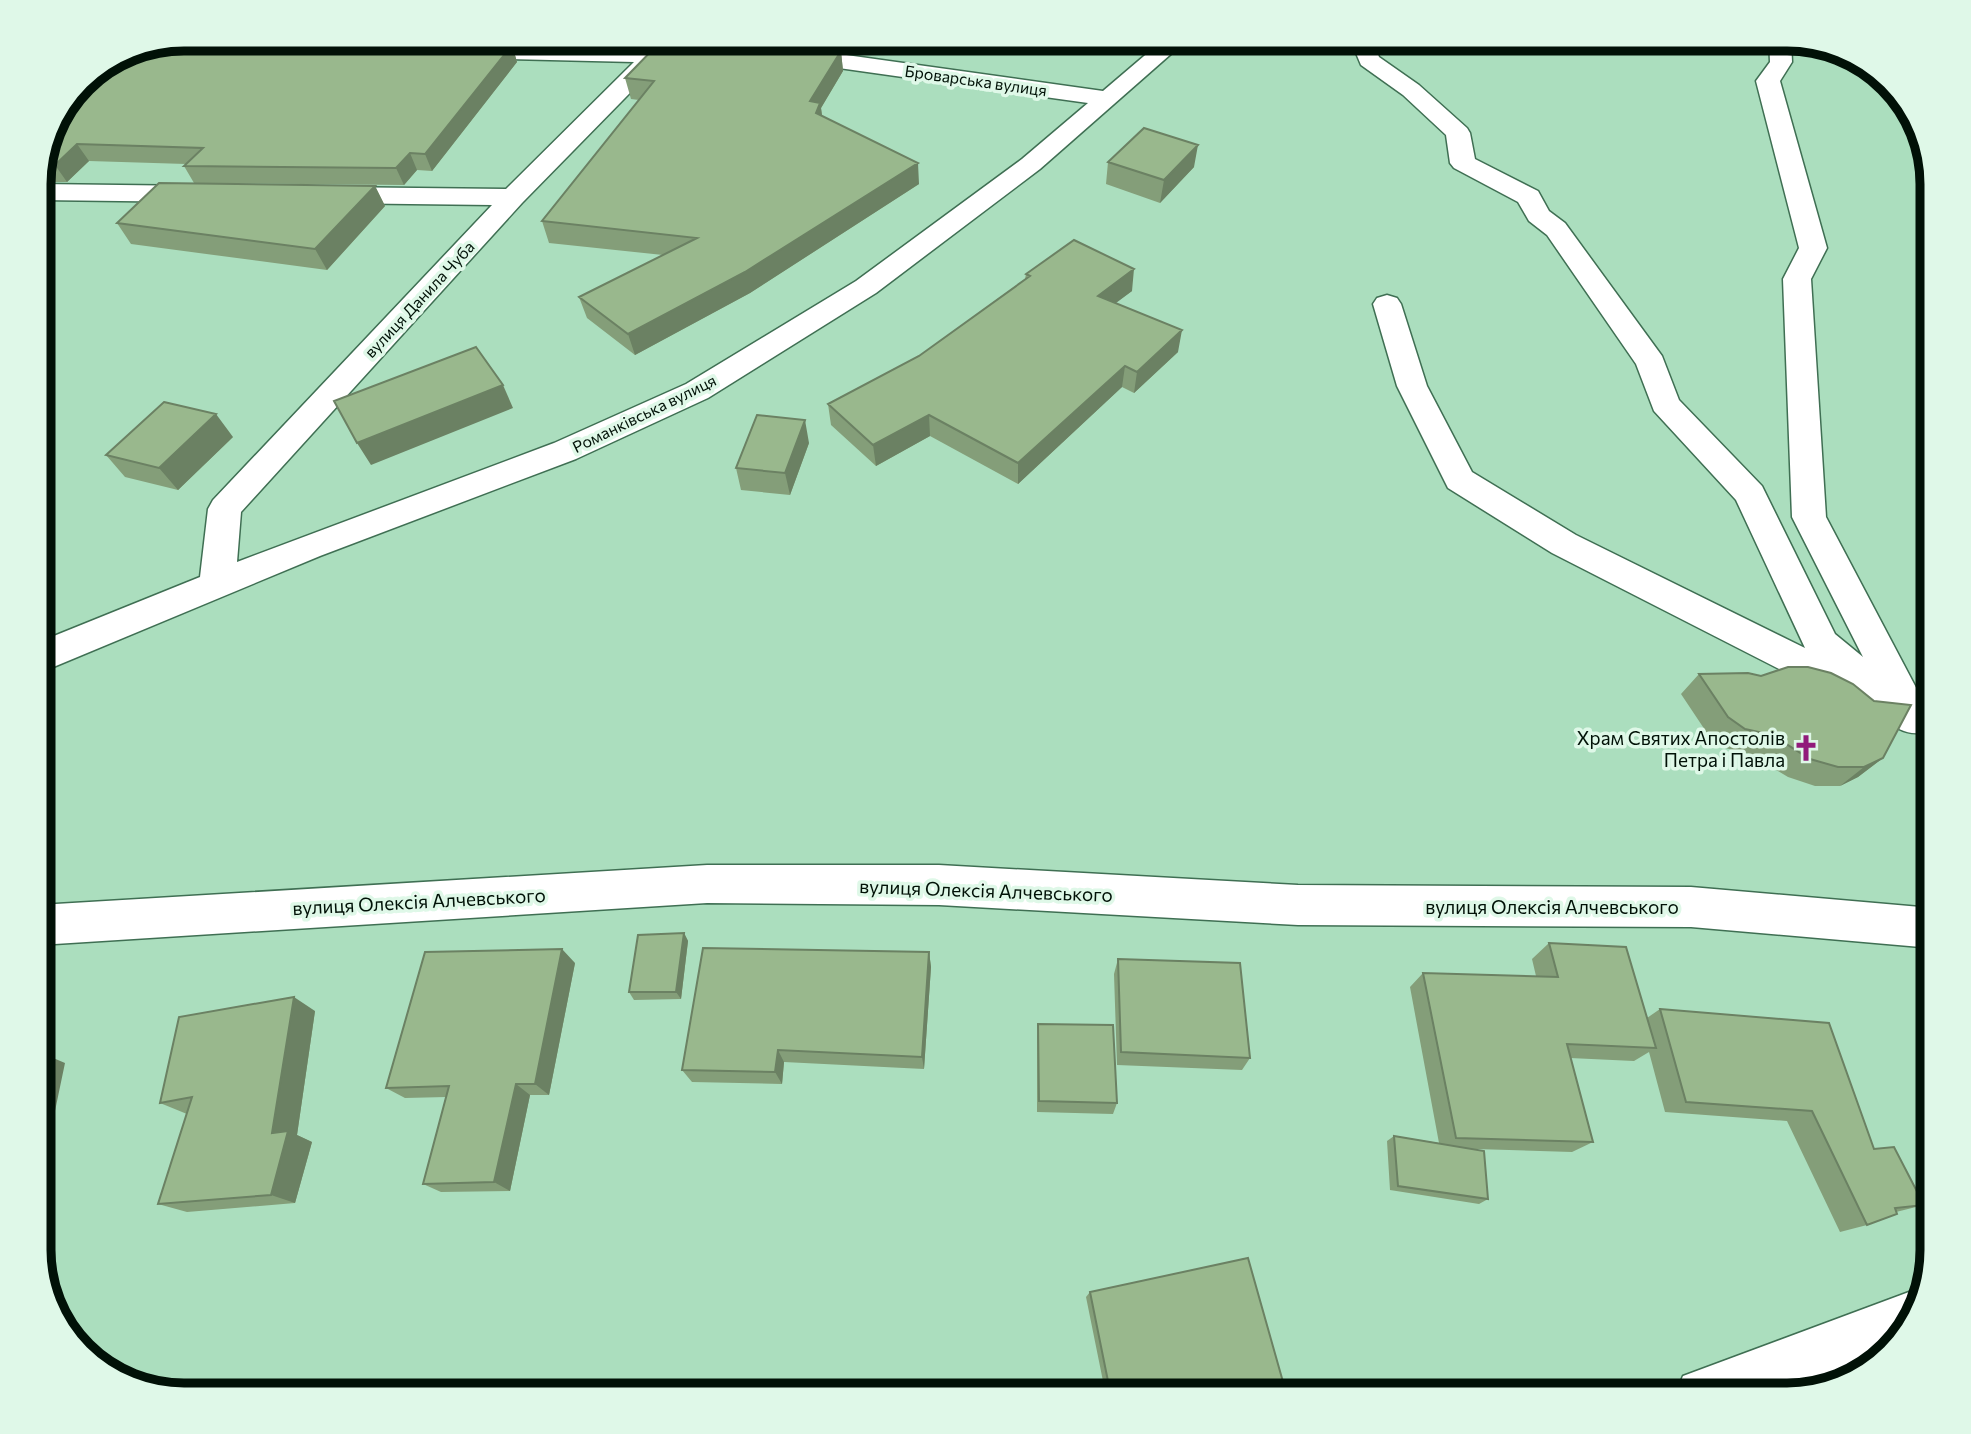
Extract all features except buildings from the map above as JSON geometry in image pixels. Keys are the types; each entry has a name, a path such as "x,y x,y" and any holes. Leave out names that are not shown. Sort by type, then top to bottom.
{"street":[{"name":"вулиця Данила Чуба","path":"217,585 225,509 513,197 657,51"},
{"name":"Броварська вулиця","path":"769,51 1105,98"},
{"name":"Романківська вулиця","path":"51,653 308,547 565,451 698,391 866,287 1031,164 1105,98 1164,51"},
{"path":"1366,51 1369,60 1411,90 1458,133 1462,163 1529,197 1538,215 1556,229 1651,363 1665,404 1750,494 1821,645 1914,720"},
{"path":"1780,51 1768,82 1813,248 1797,279 1810,517 1914,720"},
{"path":"51,192 220,194"},
{"path":"304,195 513,197"},
{"path":"1387,304 1412,386 1460,480 1564,544 1914,720"},
{"name":"вулиця Олексія Алчевського","path":"51,924 721,884 939,885 1298,905 1691,907 1920,928"},
{"path":"1735,1383 1899,1323"}],"place":[{"name":"Храм Святих Апостолів Петра і Павла","path":"1806,748"}]}
